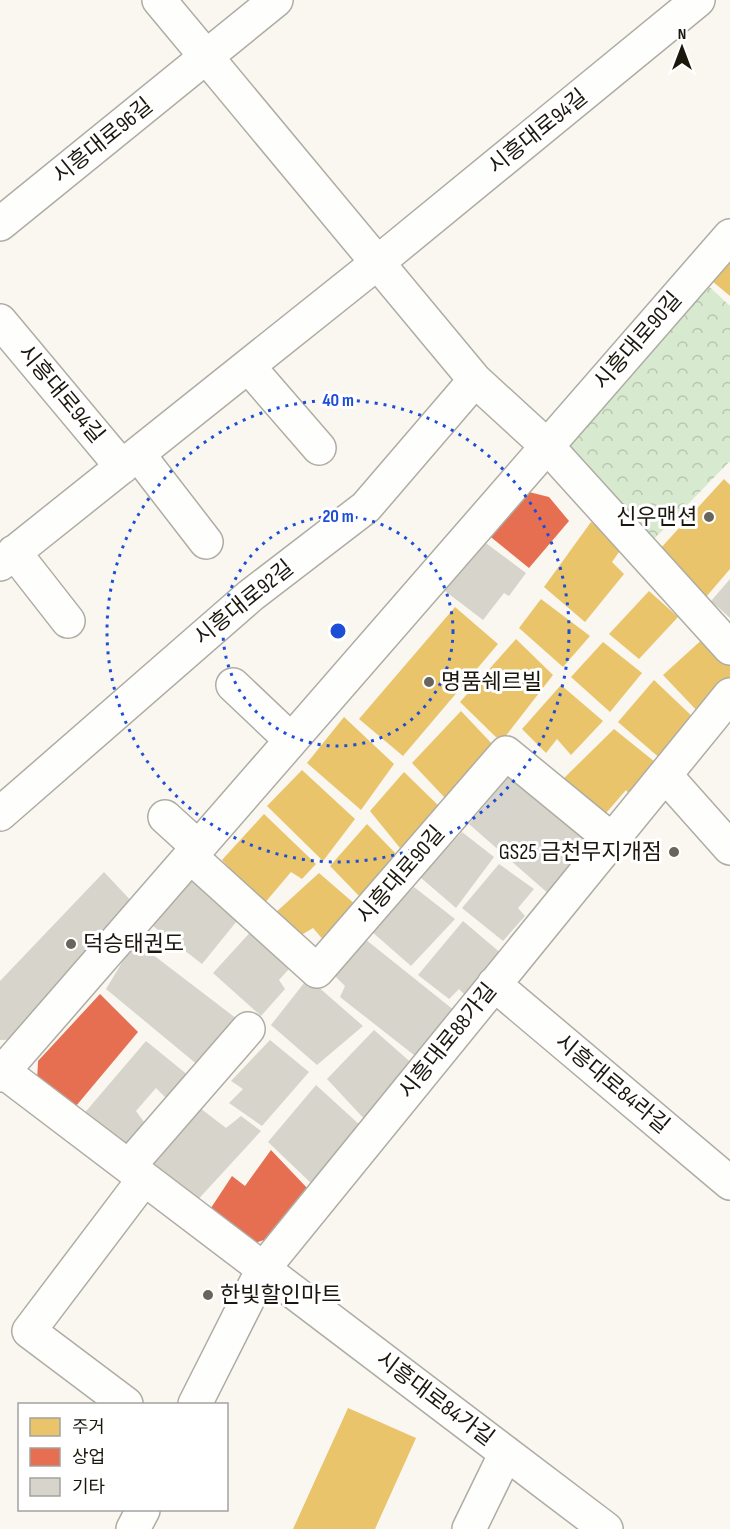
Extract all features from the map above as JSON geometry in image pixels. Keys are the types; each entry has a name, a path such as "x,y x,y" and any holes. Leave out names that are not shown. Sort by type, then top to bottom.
{"street":[{"path":"159,0 476,380 547,446 730,648"},
{"name":"시흥대로96길","path":"0,224 276,0"},
{"name":"시흥대로94길","path":"68,621 7,558 377,263 698,0"},
{"name":"시흥대로90길","path":"263,1269 1,1072 730,236"},
{"name":"시흥대로94길","path":"0,321 206,542"},
{"path":"248,366 320,448"},
{"name":"시흥대로92길","path":"0,814 250,596 366,507 476,380"},
{"path":"233,685 291,740"},
{"name":"시흥대로88가길","path":"196,1403 263,1269 730,695"},
{"name":"시흥대로90길","path":"165,817 194,852 317,971 506,753 612,840"},
{"path":"665,775 730,848"},
{"name":"시흥대로84라길","path":"494,984 730,1183"},
{"path":"125,1403 29,1331 136,1172 248,1029"},
{"name":"시흥대로84가길","path":"263,1269 606,1529"},
{"path":"469,1529 506,1453"},
{"path":"133,1529 142,1511"}],"green space":[{"path":"700,278 730,306 730,461 652,541 554,439"}],"building: 주거":[{"path":"730,251 730,296 706,276"},
{"name":"신우맨션","path":"724,479 730,485 730,569 706,597 659,550"},
{"path":"591,522 624,545 612,562 624,574 585,622 544,587"},
{"path":"649,591 678,617 639,659 609,634"},
{"path":"541,599 590,636 563,667 519,628"},
{"name":"명품쉐르빌","path":"455,607 498,644 403,756 359,719"},
{"path":"706,636 730,656 730,681 701,715 663,675"},
{"path":"516,639 553,675 501,742 460,702"},
{"path":"603,642 642,673 610,712 571,677"},
{"path":"654,680 695,719 662,760 618,722"},
{"path":"561,685 603,721 571,755 557,739 546,753 522,729"},
{"path":"461,711 495,747 446,799 412,763"},
{"path":"344,717 394,764 361,810 307,763"},
{"path":"614,729 660,766 634,801 626,790 600,820 561,781"},
{"path":"302,770 355,819 323,861 267,806"},
{"path":"404,772 442,809 400,848 370,811"},
{"path":"264,814 316,864 302,879 291,872 263,905 222,860"},
{"path":"367,824 401,859 363,900 330,866"},
{"path":"319,873 356,905 326,943 313,928 298,937 274,914"},
{"path":"348,1408 416,1438 375,1529 293,1529"}],"building: 상업":[{"path":"521,490 549,497 569,521 529,568 487,534"},
{"path":"100,994 138,1032 71,1112 37,1082 38,1061"},
{"path":"271,1150 308,1189 278,1235 247,1246 207,1214 232,1176 245,1186"}],"building: 기타":[{"path":"483,541 526,573 509,596 504,593 483,620 445,591"},
{"path":"730,579 730,618 711,601"},
{"path":"514,770 594,837 550,895 469,824"},
{"path":"462,832 494,857 456,908 420,877"},
{"path":"499,864 534,889 518,908 525,916 503,941 462,908"},
{"path":"196,871 241,916 202,964 153,926"},
{"name":"덕승태권도","path":"104,872 136,906 30,1039 0,1040 0,981"},
{"path":"414,887 455,919 411,966 371,931"},
{"path":"463,921 503,955 466,996 459,989 449,999 418,975"},
{"path":"255,927 297,960 279,980 285,989 261,1016 213,973"},
{"path":"365,939 455,1011 419,1059 340,997 345,986 333,974"},
{"path":"135,941 237,1019 199,1066 106,989"},
{"path":"308,978 363,1026 317,1065 271,1025"},
{"path":"374,1030 415,1066 368,1123 327,1079"},
{"path":"270,1040 309,1072 262,1126 229,1103 243,1089 231,1081"},
{"path":"146,1041 189,1076 170,1102 156,1088 136,1111 147,1126 123,1150 82,1116"},
{"path":"316,1085 361,1126 312,1184 268,1142"},
{"path":"200,1108 226,1128 241,1116 261,1131 193,1205 146,1169"}],"place":[{"name":"신우맨션","path":"709,517"},
{"name":"명품쉐르빌","path":"429,682"},
{"name":"GS25 금천무지개점","path":"674,852"},
{"name":"덕승태권도","path":"71,944"},
{"name":"한빛할인마트","path":"208,1295"}]}
